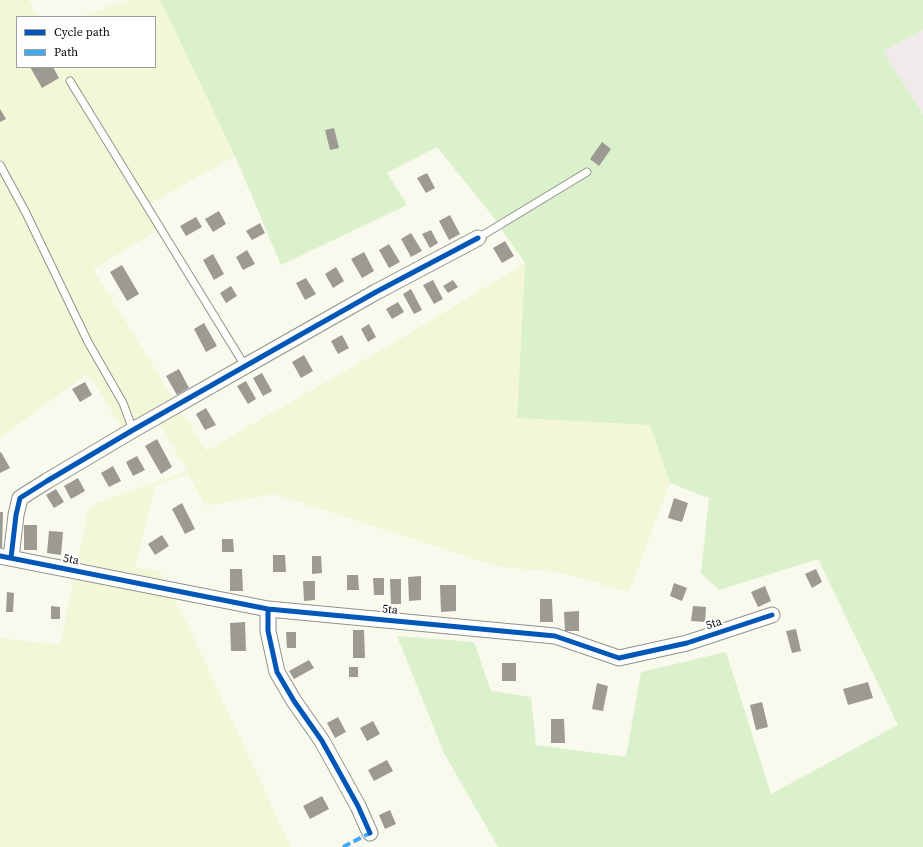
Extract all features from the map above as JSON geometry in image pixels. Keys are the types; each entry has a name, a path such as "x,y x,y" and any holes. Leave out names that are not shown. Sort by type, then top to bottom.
{"street":[{"path":"6,557 20,498 133,430 245,366 376,292 478,238"},
{"name":"5ta","path":"6,557 268,609 555,636 619,658 687,643 772,616"},
{"path":"268,609 268,631 277,672 294,701 322,741 358,806 370,833"}],"lane":[{"path":"70,81 245,366"},
{"path":"0,165 26,213 88,342 123,403 133,430"},
{"path":"478,238 587,172"}],"shaded area":[{"path":"923,30 923,114 883,51"}],"green space":[{"path":"0,0 29,0 37,16 16,16 16,68 156,68 156,16 83,16 128,0 160,0 235,156 149,204 161,228 93,269 206,451 404,337 525,263 517,418 650,425 670,483 629,592 559,572 500,567 274,494 205,506 188,474 155,485 135,567 160,571 188,626 291,847 0,847 0,638 60,645 89,506 187,471 158,420 128,438 88,373 0,438"},
{"path":"160,0 923,0 923,30 883,51 923,114 923,847 498,847 444,753 397,636 474,642 491,691 531,697 536,745 626,757 641,672 726,652 771,794 898,725 818,559 719,590 701,573 709,498 670,483 650,425 517,418 525,263 488,210 437,147 387,173 407,205 281,265 235,156"}],"building":[{"path":"31,68 54,68 59,78 42,88"},
{"path":"0,109 6,119 0,122"},
{"path":"334,128 339,148 330,150 325,130"},
{"path":"602,142 611,149 599,166 590,159"},
{"path":"427,173 435,188 426,193 417,178"},
{"path":"219,211 226,224 213,232 205,219"},
{"path":"450,215 460,234 449,240 439,221"},
{"path":"196,217 202,227 186,236 180,226"},
{"path":"260,223 265,233 252,240 246,231"},
{"path":"431,230 438,243 430,248 422,234"},
{"path":"411,233 422,251 411,257 401,239"},
{"path":"505,241 514,256 502,263 493,248"},
{"path":"389,244 400,262 389,268 379,250"},
{"path":"247,250 255,264 243,270 236,257"},
{"path":"364,252 374,271 362,278 351,259"},
{"path":"213,254 224,274 214,280 203,260"},
{"path":"122,265 139,294 127,301 110,272"},
{"path":"336,267 344,281 333,288 325,274"},
{"path":"306,278 316,294 305,300 296,283"},
{"path":"433,280 443,299 434,304 423,285"},
{"path":"453,280 458,287 448,293 443,286"},
{"path":"231,286 237,296 226,303 220,293"},
{"path":"411,289 422,310 414,314 403,294"},
{"path":"398,302 404,312 392,319 386,309"},
{"path":"204,323 217,346 206,352 194,329"},
{"path":"369,324 376,337 368,342 361,329"},
{"path":"342,335 349,348 338,354 331,341"},
{"path":"304,355 313,371 301,378 292,362"},
{"path":"179,369 189,388 177,395 166,376"},
{"path":"262,373 272,391 263,396 253,378"},
{"path":"246,381 256,399 248,404 237,386"},
{"path":"85,382 92,395 80,402 72,389"},
{"path":"206,408 216,425 205,430 196,414"},
{"path":"157,439 172,467 161,474 145,446"},
{"path":"1,452 10,468 0,473 0,453"},
{"path":"137,456 145,470 133,476 126,462"},
{"path":"113,466 121,481 109,487 101,473"},
{"path":"78,478 85,491 71,499 64,486"},
{"path":"56,489 64,502 54,508 46,495"},
{"path":"674,498 688,503 682,522 668,518"},
{"path":"182,503 195,529 185,534 172,509"},
{"path":"0,512 3,512 2,550 0,550"},
{"path":"24,525 37,525 37,550 24,550"},
{"path":"49,531 63,532 61,555 47,553"},
{"path":"162,535 169,546 155,555 148,544"},
{"path":"222,539 233,539 234,552 222,552"},
{"path":"273,555 285,555 286,572 273,572"},
{"path":"312,556 321,556 322,573 312,574"},
{"path":"230,569 242,569 243,591 230,591"},
{"path":"816,569 822,582 812,588 805,574"},
{"path":"347,575 358,575 359,590 347,590"},
{"path":"421,576 421,600 409,601 408,577"},
{"path":"373,578 384,578 384,595 374,595"},
{"path":"390,579 401,579 401,604 391,604"},
{"path":"303,581 315,581 315,600 304,601"},
{"path":"674,583 687,588 682,601 670,596"},
{"path":"440,585 456,585 456,611 441,612"},
{"path":"765,586 771,601 758,607 751,592"},
{"path":"7,592 14,593 13,612 6,612"},
{"path":"540,599 552,599 553,622 540,622"},
{"path":"51,606 60,607 60,619 51,619"},
{"path":"693,606 706,607 705,622 691,621"},
{"path":"579,611 579,631 565,631 564,612"},
{"path":"245,622 246,651 231,651 230,623"},
{"path":"796,629 801,651 792,653 786,631"},
{"path":"353,630 364,630 365,658 353,658"},
{"path":"286,632 296,632 296,648 287,648"},
{"path":"309,660 314,668 294,679 289,671"},
{"path":"502,663 516,663 516,681 502,681"},
{"path":"349,667 358,667 358,677 349,677"},
{"path":"868,682 873,698 848,705 843,689"},
{"path":"597,683 608,686 603,711 592,709"},
{"path":"762,702 768,727 756,730 750,705"},
{"path":"338,717 346,732 335,738 327,723"},
{"path":"551,719 564,719 565,743 551,743"},
{"path":"373,721 380,734 367,741 360,728"},
{"path":"387,760 393,771 374,781 368,770"},
{"path":"322,796 329,809 310,819 303,806"},
{"path":"390,810 396,824 385,829 379,815"}],"marked path":[{"path":"343,847 370,833"}],"cycle path":[{"path":"11,558 16,515 20,498 133,430 270,352 376,292 478,238"},
{"path":"0,556 268,609 555,636 619,658 687,643 772,615"},
{"path":"268,609 268,631 277,672 294,701 322,741 358,806 370,833"}]}
